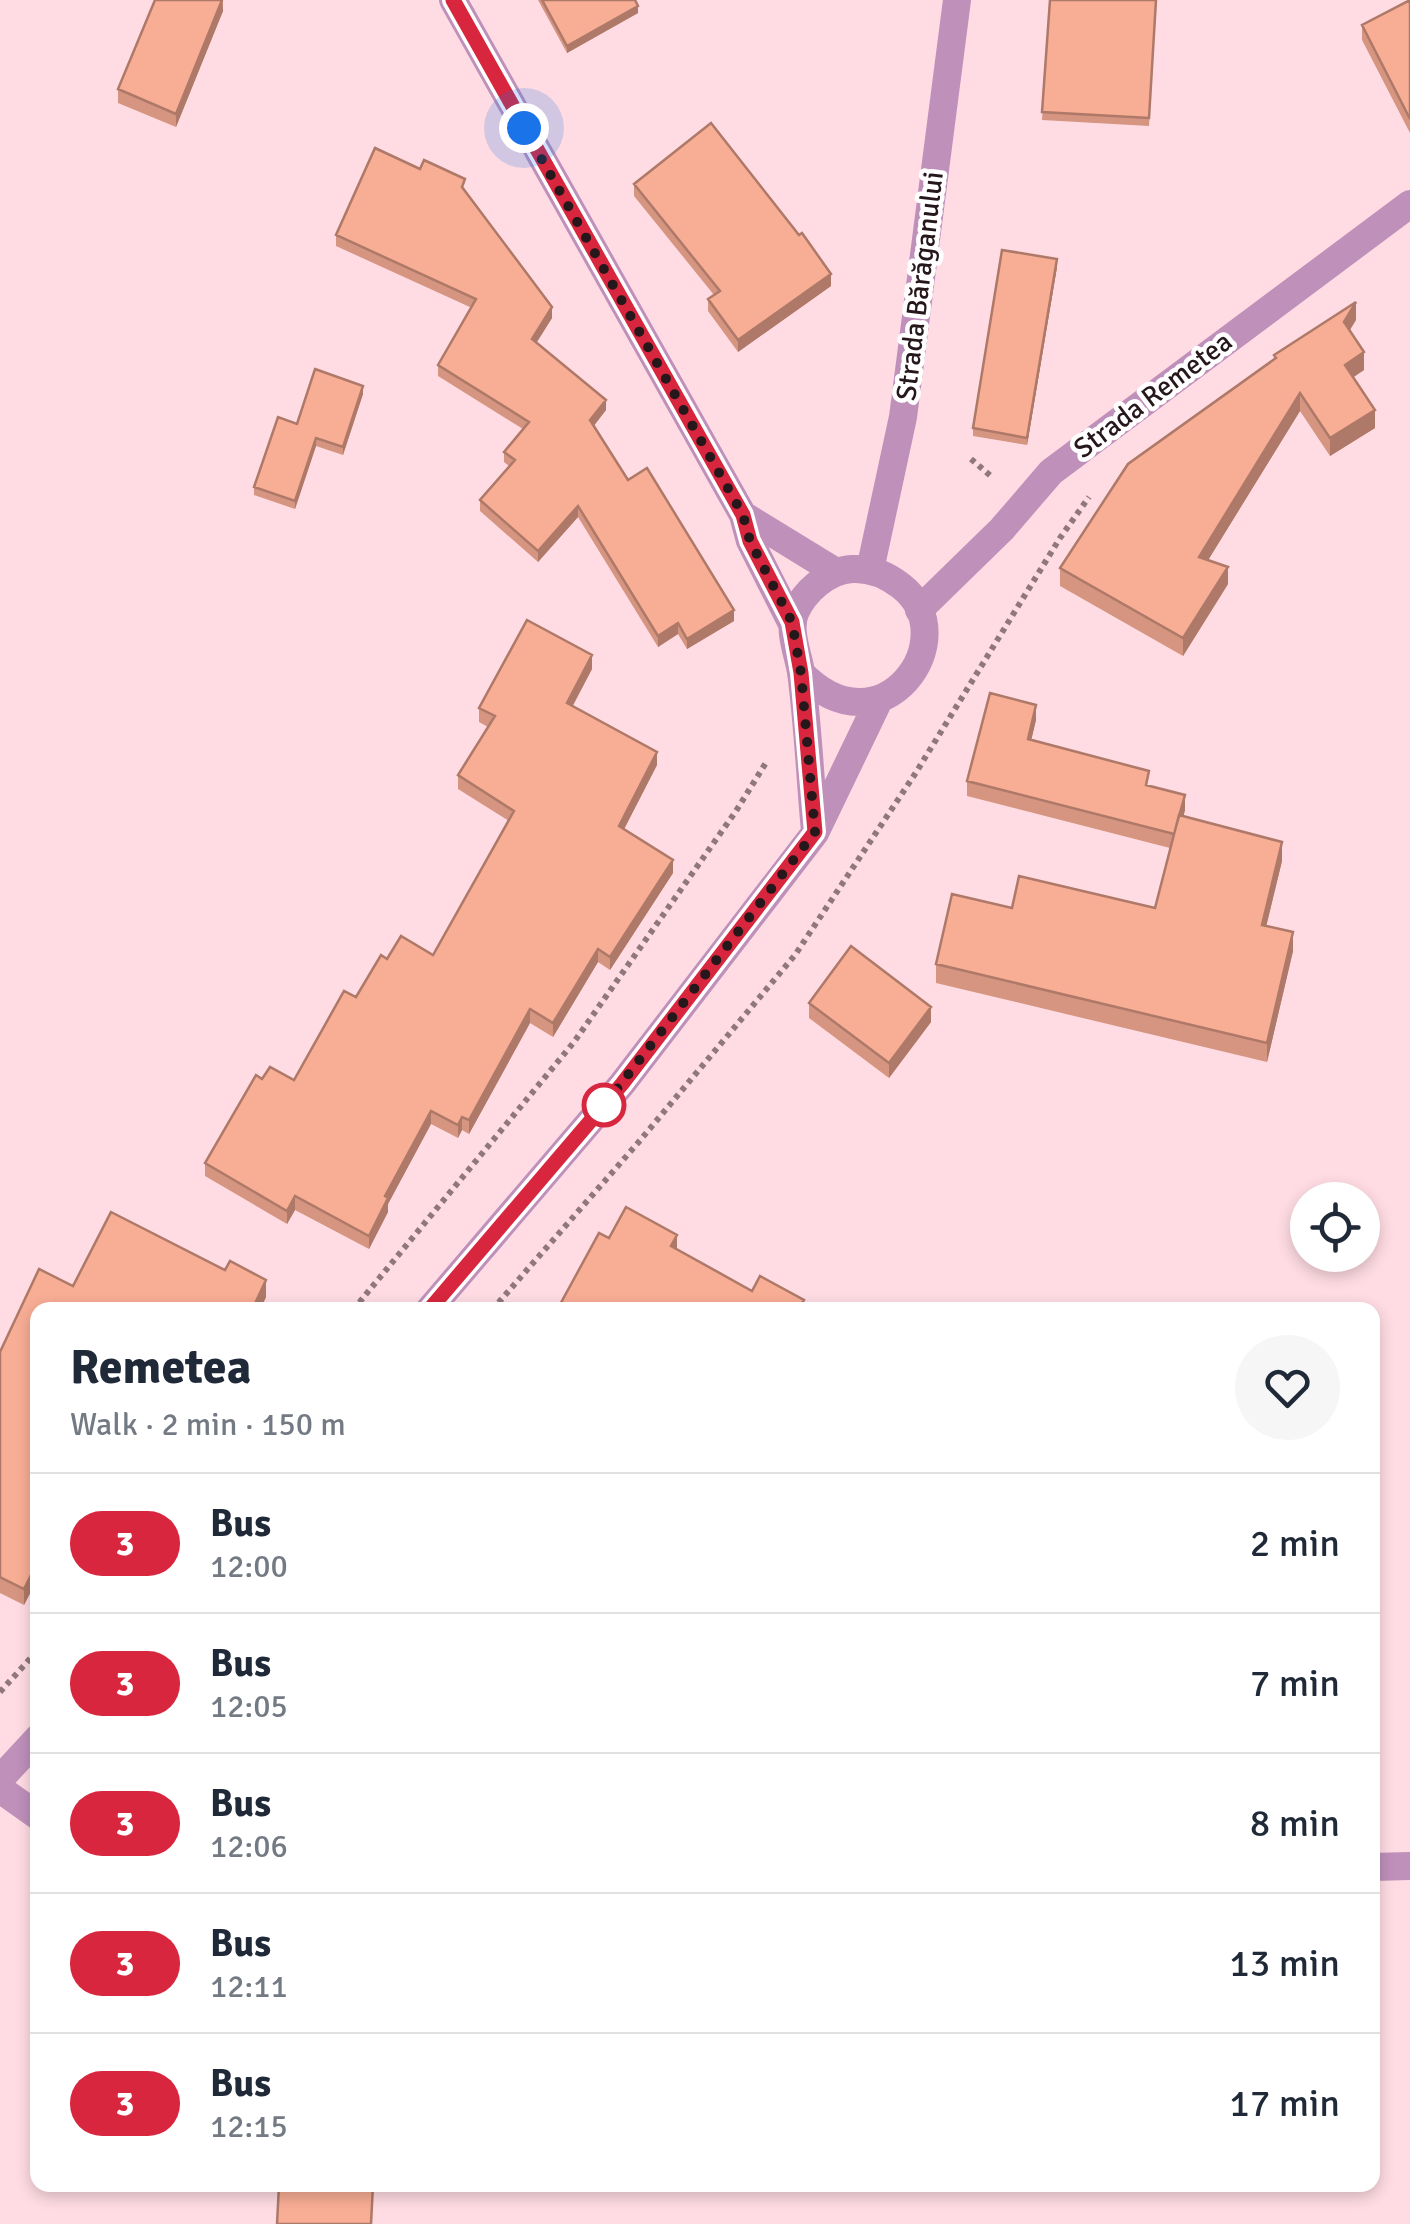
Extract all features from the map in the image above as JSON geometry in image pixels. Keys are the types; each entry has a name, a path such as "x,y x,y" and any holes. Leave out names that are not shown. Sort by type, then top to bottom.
{"street":[{"path":"453,0 743,515 750,541 792,622 801,673 815,832"},
{"name":"Strada Bărăganului","path":"870,570 904,417 957,0"},
{"name":"Strada Remetea","path":"919,610 1002,529 1051,472 1410,204"},
{"path":"743,515 836,572"},
{"path":"792,622 802,598 836,572 870,570 907,591 919,610 924,630 918,663 899,689 879,700 836,700 817,690 801,673"},
{"path":"436,1302 622,1084 815,832 879,700"},
{"path":"0,1779 30,1747"},
{"path":"0,1789 30,1810"},
{"path":"1380,1867 1410,1866"}],"path":[{"path":"971,459 1000,485"},
{"path":"499,1302 638,1144 795,955 914,774 1060,538"},
{"path":"360,1302 574,1042 736,812 772,754"},
{"path":"0,1692 30,1659"}],"building":[{"path":"155,0 222,0 176,114 118,89"},
{"path":"542,0 635,0 638,6 567,46"},
{"path":"1050,0 1156,0 1149,118 1042,112"},
{"path":"1410,0 1410,119 1362,25"},
{"path":"711,123 831,274 738,340 708,299 720,291 634,184"},
{"path":"375,148 420,169 424,160 465,179 462,187 552,307 532,339 606,400 590,420 628,480 647,468 734,610 687,639 678,623 658,636 578,506 538,551 480,500 515,460 504,452 529,422 438,365 476,299 336,235"},
{"path":"1002,250 1057,259 1027,438 973,428"},
{"path":"1356,302 1344,322 1364,352 1345,365 1375,410 1330,438 1300,393 1199,557 1228,567 1183,638 1060,568 1128,464 1276,358 1274,355"},
{"path":"315,369 363,386 343,447 316,438 295,501 254,487 278,417 297,424"},
{"path":"527,620 592,655 567,703 657,752 619,826 673,860 610,957 598,949 553,1023 530,1009 469,1120 462,1117 458,1125 431,1111 385,1196 388,1198 369,1236 295,1196 287,1211 205,1163 256,1075 262,1079 270,1067 294,1080 344,991 356,997 381,955 387,959 401,936 433,955 514,811 458,775 495,716 479,708"},
{"path":"990,693 1036,705 1028,739 1149,771 1146,785 1185,795 1174,834 967,781"},
{"path":"1179,815 1282,842 1262,925 1293,932 1267,1043 936,964 952,894 1012,908 1019,876 1155,908"},
{"path":"851,946 931,1007 889,1063 809,1003"},
{"path":"626,1207 677,1235 671,1246 752,1291 760,1276 804,1300 561,1302 599,1233 609,1238"},
{"path":"111,1212 225,1270 230,1261 266,1280 256,1302 30,1302 30,1577 24,1589 0,1577 0,1352 39,1269 73,1286"},
{"path":"279,2192 373,2192 371,2224 277,2224"}],"bus line":[{"name":"3","path":"436,1302 622,1084 815,832 801,673 792,622 750,541 743,515 453,0"}],"route":[{"path":"524,128 743,515 750,541 792,622 801,673 815,832 600,1111 604,1105"}]}
